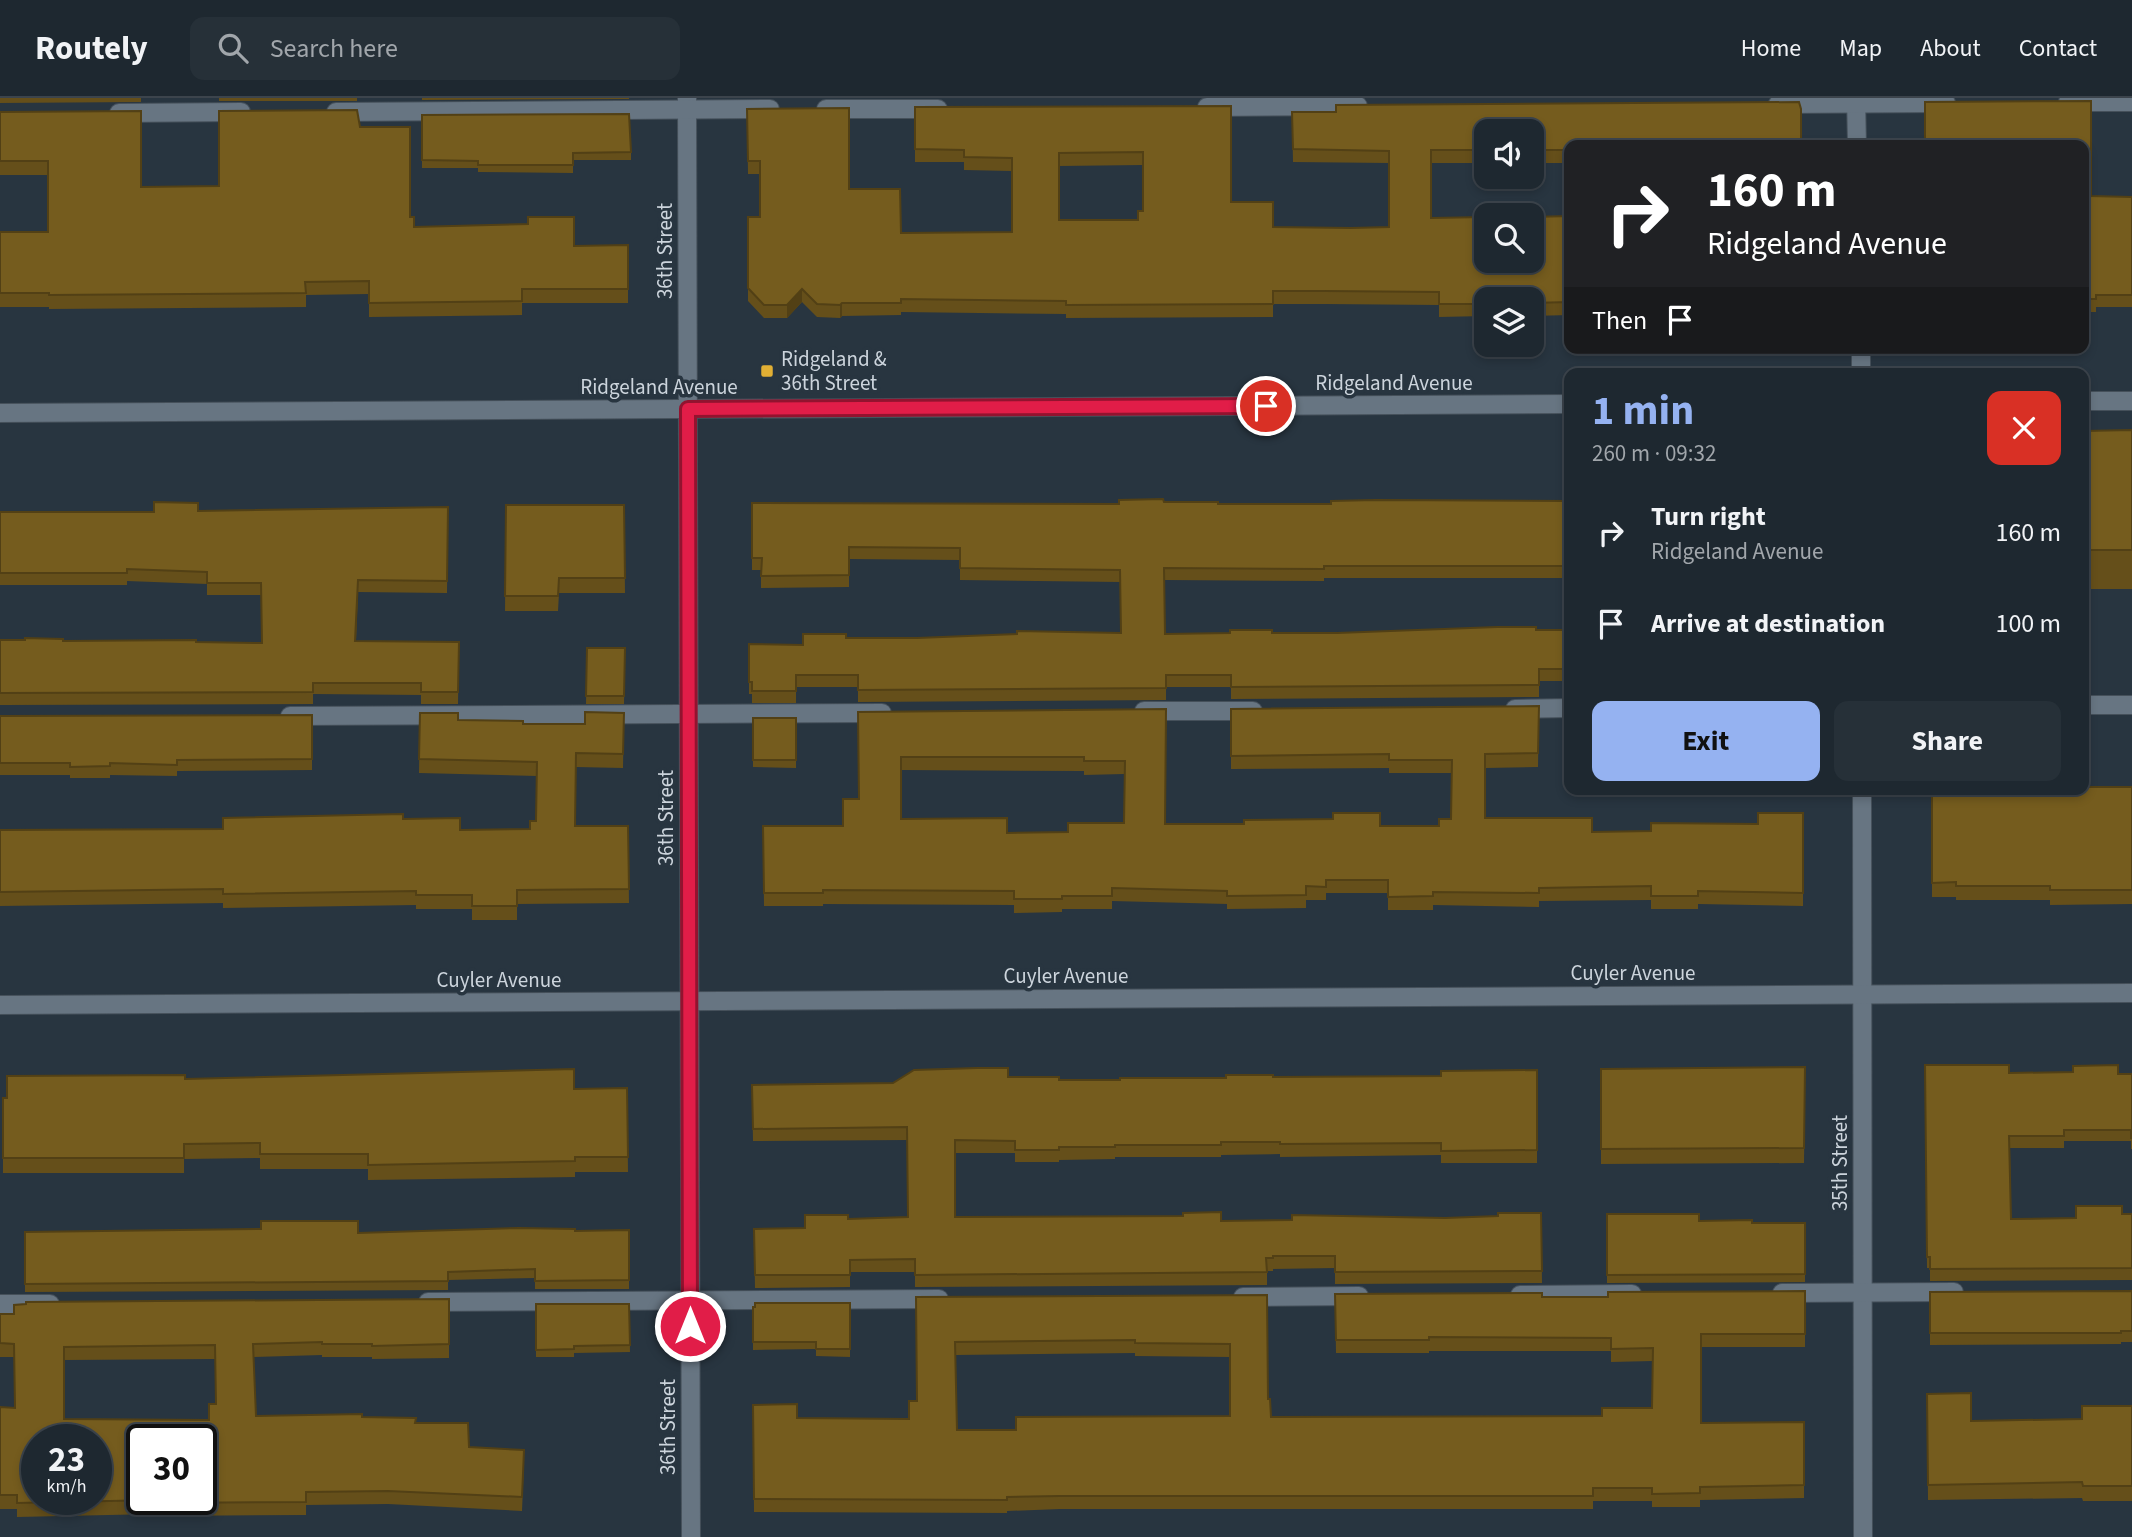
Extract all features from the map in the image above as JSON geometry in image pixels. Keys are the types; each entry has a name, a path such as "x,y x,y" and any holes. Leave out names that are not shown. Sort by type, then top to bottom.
{"street":[{"path":"1856,101 1857,140"},
{"path":"1759,104 1856,101 1966,103"},
{"path":"2049,102 2132,102"},
{"path":"318,112 687,104 785,109"},
{"name":"36th Street","path":"687,104 691,1537"},
{"path":"1188,107 1369,106"},
{"path":"812,109 951,108"},
{"path":"97,113 263,112"},
{"path":"2089,401 2132,401"},
{"name":"Ridgeland Avenue","path":"0,413 1564,404"},
{"path":"2089,705 2132,705"},
{"path":"1500,709 1564,708"},
{"path":"1122,712 1276,710"},
{"path":"278,716 899,713"},
{"name":"35th Street","path":"1862,795 1863,1537"},
{"name":"Cuyler Avenue","path":"0,1005 2132,993"},
{"path":"1758,1294 1971,1292"},
{"path":"1508,1295 1647,1294"},
{"path":"1230,1297 1383,1296"},
{"path":"404,1302 952,1298"},
{"path":"0,1304 70,1304"}],"building":[{"path":"2091,101 2091,196 2132,197 2132,295 2096,295 2096,299 2089,299 2089,140 1925,140 1925,102"},
{"path":"1799,102 1801,140 1564,140 1564,150 1544,150 1544,119 1474,119 1474,150 1431,150 1431,218 1474,217 1474,273 1544,273 1544,217 1564,216 1564,302 1544,303 1544,287 1474,287 1474,304 1439,304 1439,292 1273,291 1273,304 1066,305 1066,301 901,299 901,303 840,305 817,304 802,289 787,305 764,305 748,288 748,217 760,217 760,161 748,161 747,109 849,108 849,189 900,189 901,233 1012,232 1012,158 964,157 964,150 915,149 915,107 1231,106 1231,202 1273,202 1273,227 1389,227 1389,151 1293,149 1292,112 1336,112 1336,105","holes":["1143,152 1143,211 1138,211 1138,220 1059,220 1059,153"]},
{"path":"357,110 360,127 410,127 410,217 414,217 414,227 528,224 528,217 574,217 574,246 628,245 628,289 522,289 522,301 369,303 369,281 305,282 306,293 0,293 0,232 48,232 48,161 0,161 0,112 141,111 141,187 219,186 219,111"},
{"path":"629,114 631,152 573,153 573,165 478,165 478,161 422,160 422,115"},
{"path":"2132,430 2132,550 2089,550 2089,431"},
{"path":"1163,499 1164,502 1218,504 1331,504 1331,501 1376,500 1564,501 1564,566 1164,568 1165,634 1230,633 1230,630 1337,633 1536,627 1536,630 1564,630 1564,669 1539,669 1539,685 1231,687 1231,675 1166,675 1166,688 858,690 858,675 796,675 796,691 752,691 752,682 749,682 749,644 803,645 803,634 846,634 846,638 917,638 1017,634 1017,631 1121,633 1120,570 960,568 960,548 849,547 849,575 761,576 762,558 752,558 752,503 1119,504 1119,500"},
{"path":"154,502 198,503 198,511 448,507 447,581 358,580 355,641 459,642 458,692 421,692 421,683 313,683 313,692 0,693 0,640 25,638 63,641 196,640 262,643 261,583 207,583 207,572 127,569 127,573 0,573 0,512 154,512"},
{"path":"506,505 624,505 625,578 559,578 558,596 505,596"},
{"path":"587,648 625,648 624,696 586,696"},
{"path":"1539,706 1538,753 1485,754 1485,818 1592,818 1592,832 1651,831 1651,823 1758,824 1758,813 1803,813 1803,893 1698,891 1698,896 1651,896 1651,886 1539,888 1539,893 1433,892 1433,896 1388,897 1388,880 1326,880 1326,887 1306,886 1306,895 1227,896 1227,891 1112,888 1112,896 1062,896 1062,899 1014,899 1014,891 823,890 823,893 764,893 763,826 843,826 843,799 859,799 858,712 1166,709 1165,824 1244,824 1244,820 1333,819 1333,813 1380,813 1380,826 1439,826 1439,819 1451,819 1452,760 1389,760 1389,754 1231,756 1231,709","holes":["901,757 1084,757 1084,761 1125,761 1124,823 1068,823 1068,832 1007,833 1007,818 901,819"]},
{"path":"585,712 624,713 623,754 576,753 575,826 628,826 629,889 517,890 517,906 472,906 472,895 416,895 416,891 223,894 223,889 0,892 0,830 223,829 223,818 403,814 403,819 460,818 460,830 530,829 530,821 536,821 537,762 419,759 420,713 458,713 458,720 585,724"},
{"path":"312,715 312,759 177,760 177,765 110,763 110,766 70,767 70,763 0,763 0,716"},
{"path":"753,718 796,718 796,760 753,760"},
{"path":"2089,787 2132,787 2132,890 2050,890 2050,886 1956,886 1956,882 1932,883 1932,795 2089,795"},
{"path":"1925,1065 2009,1065 2009,1073 2073,1072 2073,1066 2118,1065 2118,1074 2132,1074 2132,1138 2131,1130 2064,1130 2064,1136 2009,1136 2011,1219 2076,1218 2076,1206 2122,1206 2122,1214 2132,1214 2132,1268 1930,1269 1930,1257 1927,1257"},
{"path":"1805,1067 1804,1148 1601,1149 1601,1069"},
{"path":"1008,1068 1008,1077 1059,1077 1059,1080 1226,1078 1226,1075 1441,1076 1441,1071 1537,1070 1537,1150 1441,1151 1441,1143 1221,1142 1221,1145 1115,1145 1059,1147 1059,1150 1015,1150 1015,1141 955,1140 955,1217 1183,1216 1183,1213 1221,1212 1221,1221 1292,1220 1292,1215 1445,1218 1498,1216 1498,1213 1541,1213 1542,1271 1335,1272 1335,1256 1273,1256 1266,1258 1267,1272 915,1275 915,1259 850,1260 850,1275 755,1275 754,1229 805,1228 805,1215 848,1215 848,1219 908,1217 907,1127 753,1129 752,1085 893,1083 914,1070"},
{"path":"574,1069 574,1089 627,1088 628,1157 575,1157 575,1161 368,1165 368,1154 260,1154 260,1143 184,1144 184,1158 3,1158 3,1098 7,1098 7,1076 185,1075 185,1079"},
{"path":"1607,1214 1699,1214 1699,1221 1805,1223 1805,1274 1607,1275"},
{"path":"261,1221 358,1221 358,1233 519,1228 629,1230 629,1280 535,1281 535,1269 448,1272 448,1281 25,1284 25,1232 261,1229"},
{"path":"1805,1291 1805,1334 1701,1334 1701,1423 1804,1422 1804,1485 1700,1487 1700,1493 1652,1494 1652,1488 1593,1488 1593,1496 754,1499 753,1405 797,1404 797,1418 909,1419 909,1401 917,1401 916,1297 1267,1295 1268,1399 1271,1417 1602,1416 1602,1408 1652,1408 1653,1348 1611,1349 1611,1338 1429,1337 1429,1340 1336,1340 1335,1294 1542,1293 1542,1297 1608,1297 1608,1292","holes":["1135,1340 1135,1343 1230,1344 1230,1416 1016,1417 1016,1430 957,1430 955,1342"]},
{"path":"2132,1291 2132,1331 1930,1333 1930,1292"},
{"path":"449,1299 449,1344 253,1344 256,1416 362,1414 362,1417 416,1418 415,1423 468,1423 469,1447 524,1450 522,1497 388,1491 306,1492 306,1502 217,1503 217,1424 126,1424 126,1501 112,1501 112,1424 21,1424 21,1503 17,1503 17,1495 0,1495 0,1407 15,1408 14,1344 0,1343 0,1314 14,1314 14,1305","holes":["215,1345 216,1404 209,1404 209,1420 64,1419 64,1347"]},
{"path":"755,1303 850,1303 850,1349 816,1349 816,1342 753,1342"},
{"path":"536,1304 629,1304 630,1345 536,1350"},
{"path":"1971,1393 1971,1421 2082,1419 2082,1406 2132,1406 2132,1486 2083,1486 2082,1482 1928,1485 1927,1394"}],"place":[{"name":"Ridgeland & 36th Street","path":"767,371"}],"route":[{"path":"690,1326 688,409 1266,406"}]}
